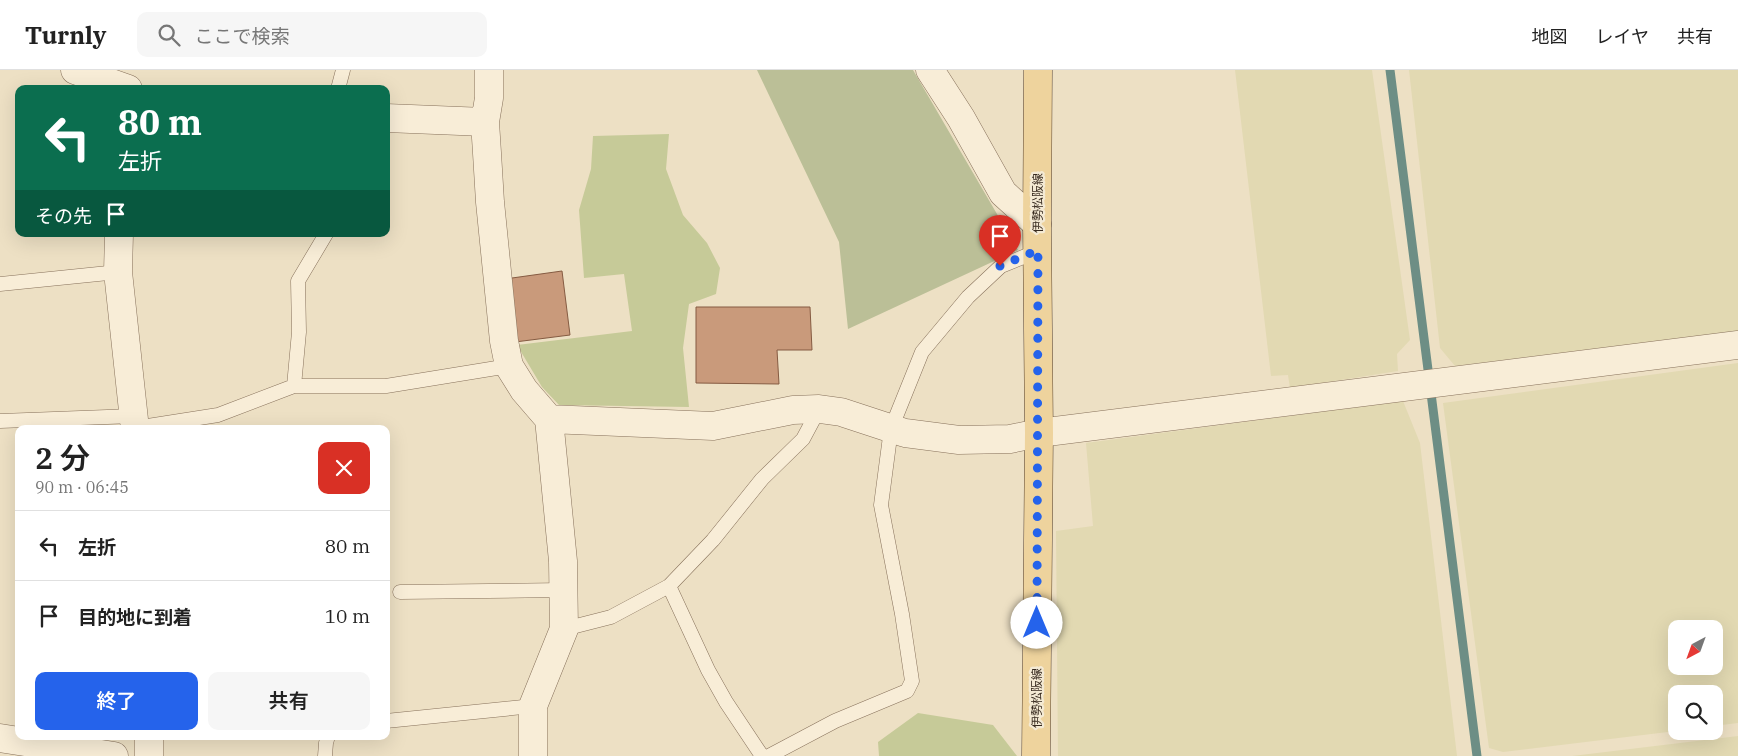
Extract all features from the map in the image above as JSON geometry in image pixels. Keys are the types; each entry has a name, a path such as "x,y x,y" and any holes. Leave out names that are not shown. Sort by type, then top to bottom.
{"main road":[{"name":"伊勢松阪線","path":"1036,756 1038,70"}],"street":[{"path":"75,70 117,85"},
{"path":"489,70 489,98 485,122 490,202 504,342 509,366 524,390 549,420 558,507 564,629 533,706 534,756"},
{"path":"930,70 961,118 1003,193 1037,237"},
{"path":"390,118 485,122"},
{"path":"119,237 118,272 135,424"},
{"path":"549,420 713,426 793,410 820,409 841,412 905,433 959,440 1010,439 1038,433 1738,345"},
{"path":"0,738 114,756"},
{"path":"149,740 149,756"}],"lane":[{"path":"339,85 343,70"},
{"path":"294,386 299,332 298,281 324,237"},
{"path":"769,756 835,721 906,691 912,681 902,614 881,505 891,429 922,352 968,297 1000,266 1037,237"},
{"path":"0,284 118,272"},
{"path":"0,421 135,424 218,414 294,386 386,386 509,366"},
{"path":"564,629 611,617 669,586 713,540 762,479 803,438 820,409"},
{"path":"669,586 708,670 726,702 762,756"},
{"path":"400,592 563,590"},
{"path":"390,721 533,706"},
{"path":"325,756 327,740"}],"shaded area":[{"path":"1235,70 1372,70 1410,340 1397,354 1398,371 1290,388 1288,375 1271,376"},
{"path":"1409,70 1738,70 1738,331 1455,366 1440,348"},
{"path":"1738,363 1738,723 1723,725 1723,685 1668,685 1668,732 1503,752 1489,748 1443,403"},
{"path":"1403,401 1420,443 1457,756 1058,756 1056,531 1093,526 1086,443"},
{"path":"1738,736 1738,756 1572,756 1705,740 1723,740 1723,738"}],"green space":[{"path":"757,70 913,70 1018,250 848,329 839,242"},
{"path":"669,134 666,169 683,215 707,243 720,268 716,294 689,304 683,348 689,407 559,405 542,387 517,345 632,331 624,274 584,278 579,210 591,169 593,136"},
{"path":"918,713 993,725 1017,756 879,756 878,742"}],"building":[{"path":"562,271 570,335 515,342 505,279"},
{"path":"696,307 810,307 812,350 777,350 779,384 696,383"}],"waterway":[{"path":"1390,70 1477,756"}],"route":[{"path":"1000,266 1038,250 1037,623"}]}
